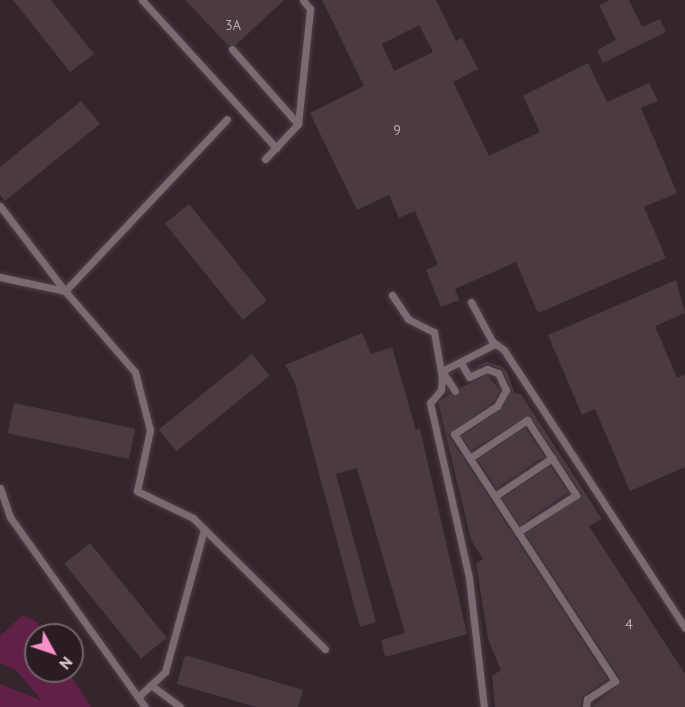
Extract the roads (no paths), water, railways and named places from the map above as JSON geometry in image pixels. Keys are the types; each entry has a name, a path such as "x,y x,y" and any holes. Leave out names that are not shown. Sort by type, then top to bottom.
{"lane":[{"path":"142,0 276,148"},
{"path":"265,159 298,124 310,9 303,0"},
{"path":"232,50 298,124"},
{"path":"65,291 227,119"},
{"path":"0,206 65,291 135,372 150,430 137,491 193,518 325,649"},
{"path":"0,277 65,291"},
{"path":"392,294 408,319 434,332 442,370 441,390 430,403 469,578 484,707"},
{"path":"471,302 495,344 685,628"},
{"path":"442,370 461,363 495,344"},
{"path":"461,363 470,377 487,369 498,373 506,390 497,406 454,434 615,681 587,699 586,707"},
{"path":"442,370 455,391"},
{"path":"470,458 527,420 576,495 518,532"},
{"path":"495,496 552,458"},
{"path":"0,488 10,517 145,707"},
{"path":"138,697 165,672 204,529"},
{"path":"151,685 180,707"}]}
